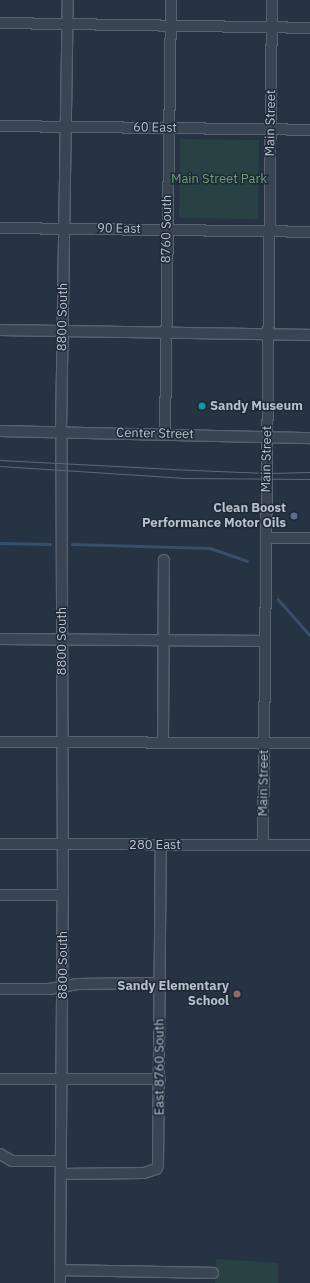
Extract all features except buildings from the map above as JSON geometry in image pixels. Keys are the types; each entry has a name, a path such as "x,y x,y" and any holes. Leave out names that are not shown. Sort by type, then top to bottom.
{"street":[{"name":"8800 South","path":"60,1283 63,988 61,432 68,0"},
{"name":"8760 South","path":"165,434 171,0"},
{"name":"Main Street","path":"264,845 272,0"},
{"path":"0,24 310,28"},
{"name":"60 East","path":"0,126 310,130"},
{"name":"90 East","path":"0,228 310,232"},
{"path":"0,330 310,335"},
{"name":"Center Street","path":"0,430 310,438"},
{"path":"266,538 310,538"},
{"path":"163,742 164,560"},
{"path":"0,639 266,641"},
{"path":"0,742 310,744"},
{"name":"280 East","path":"0,844 310,845"},
{"name":"East 8760 South","path":"61,1174 144,1173 156,1169 160,1158 161,845"},
{"path":"0,895 63,895"},
{"path":"0,989 63,988 78,984 160,983"},
{"path":"0,1079 160,1079"},
{"path":"0,1154 12,1161 61,1161"},
{"path":"60,1270 213,1273"}],"green space":[{"name":"Main Street Park","path":"180,139 259,140 258,219 179,218"},
{"path":"216,1259 278,1263 278,1283 215,1283"}],"waterway":[{"path":"0,543 50,544"},
{"path":"72,544 210,548 247,561"},
{"path":"278,599 310,635"}],"tram line":[{"path":"0,460 267,473 310,472"},
{"path":"0,466 186,478 310,479"}],"place":[{"name":"Sandy Museum","path":"202,406"},
{"name":"Clean Boost Performance Motor Oils","path":"294,516"},
{"name":"Sandy Elementary School","path":"237,994"}]}
